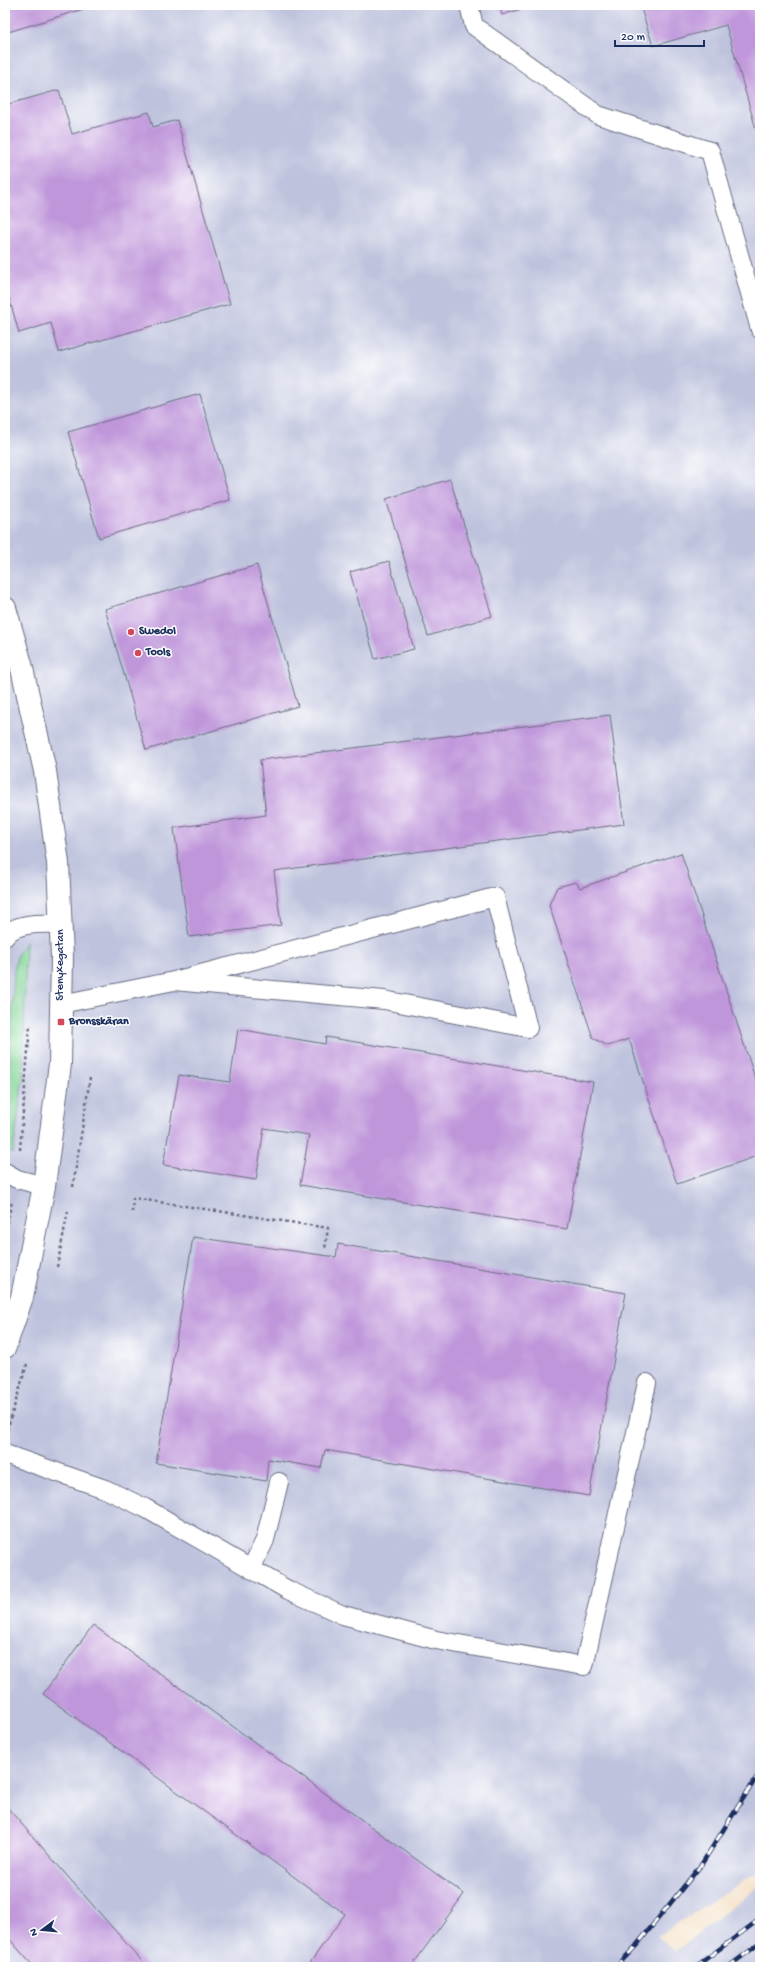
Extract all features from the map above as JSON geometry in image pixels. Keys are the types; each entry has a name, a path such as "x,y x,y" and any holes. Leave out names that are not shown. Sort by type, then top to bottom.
{"street":[{"name":"Stenyxegatan","path":"5,608 21,664 45,771 58,863 61,924 60,1064 44,1186 22,1297 5,1347"}],"lane":[{"path":"469,5 474,26 598,115 710,151 760,329"},
{"path":"61,1004 174,981 495,897 528,1028 384,1000 174,981"},
{"path":"9,930 32,924 61,924"},
{"path":"11,1176 44,1186"},
{"path":"5,1454 105,1489 145,1508 288,1590 343,1614 436,1640 584,1666 647,1383"},
{"path":"251,1569 266,1540 279,1482"}],"path":[{"path":"5,1229 30,1025"},
{"path":"132,1212 133,1198 328,1228 325,1250"}],"shaded area":[{"path":"5,5 760,5 760,1871 657,1936 675,1951 760,1885 760,1967 5,1967"}],"green space":[{"path":"26,941 23,1077 13,1154 10,1152 7,1140 7,1115 14,971 17,956"}],"building":[{"path":"5,5 96,5 5,33"},
{"path":"499,5 534,5 502,15"},
{"path":"640,5 760,5 760,143 726,25 653,46"},
{"path":"59,90 72,134 149,112 153,127 177,120 230,304 59,352 51,323 19,333 5,283 5,105"},
{"path":"200,394 230,500 99,538 68,432"},
{"path":"450,479 492,616 428,636 386,499"},
{"path":"389,561 414,649 375,659 350,572"},
{"path":"257,565 298,706 146,750 105,609"},
{"path":"610,715 624,824 274,871 281,925 189,937 174,828 266,815 260,760"},
{"path":"681,853 760,1093 760,1155 677,1184 629,1039 608,1046 593,1038 549,905 557,887 576,882 580,888"},
{"path":"238,1029 325,1044 326,1037 593,1082 567,1229 300,1185 309,1135 264,1128 256,1180 163,1165 179,1075 230,1082"},
{"path":"193,1237 336,1257 338,1244 626,1293 589,1496 325,1450 321,1468 268,1459 266,1481 156,1463"},
{"path":"93,1625 464,1894 411,1967 307,1967 345,1914 43,1694"},
{"path":"5,1805 147,1967 34,1967 5,1934"}],"railway":[{"path":"616,1967 636,1946 701,1865 760,1772"},
{"path":"695,1967 760,1919"},
{"path":"728,1967 760,1943"}],"place":[{"name":"Swedol","path":"131,632"},
{"name":"Tools","path":"138,653"},
{"name":"Bronsskäran","path":"61,1022"}]}
